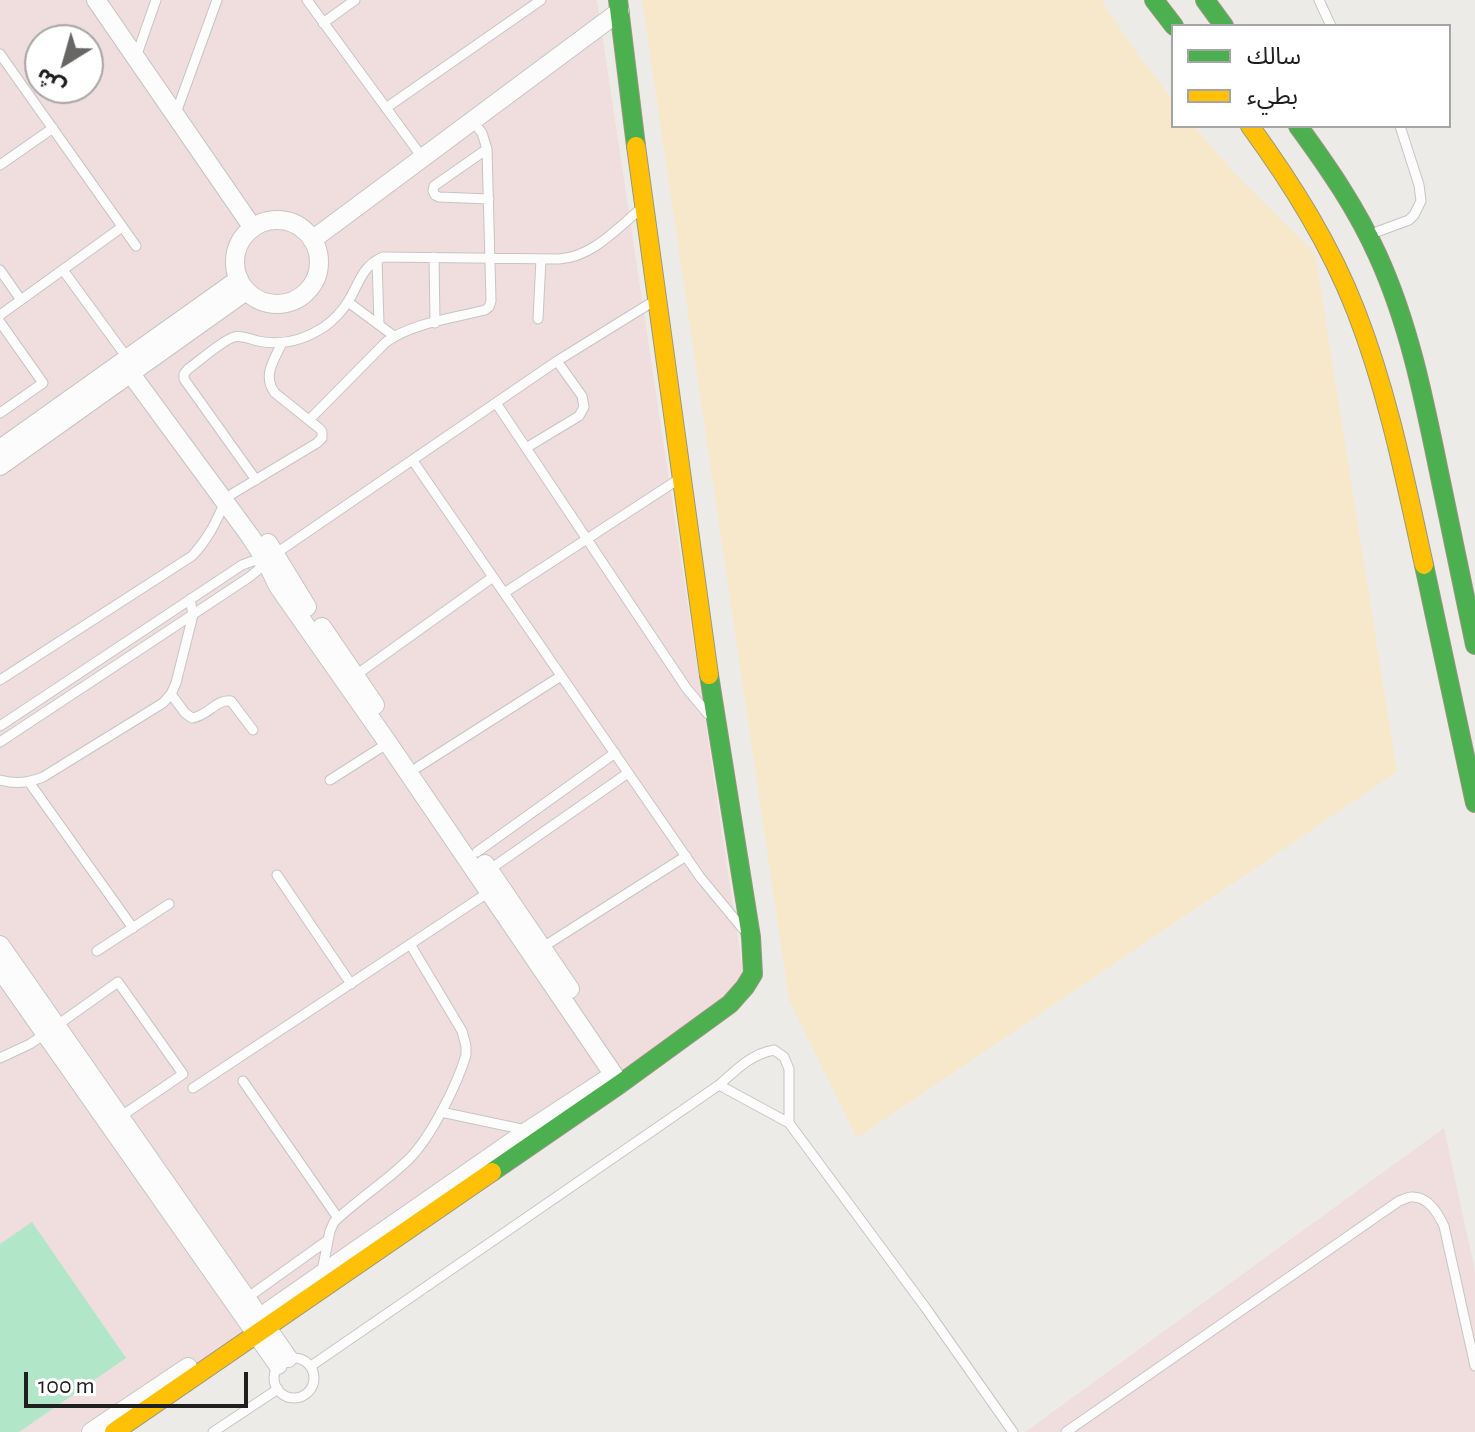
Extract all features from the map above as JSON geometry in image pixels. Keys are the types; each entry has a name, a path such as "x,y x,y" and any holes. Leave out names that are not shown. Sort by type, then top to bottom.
{"street":[{"path":"96,0 253,228"},
{"path":"1154,0 1172,24"},
{"path":"1205,0 1223,24"},
{"path":"312,240 619,5"},
{"path":"320,1282 730,1004 753,974 751,937 715,721 656,300 619,5"},
{"path":"1251,128 1316,225 1342,276 1382,383 1475,803"},
{"path":"1299,128 1346,196 1368,236 1406,332 1475,645"},
{"path":"268,221 285,221 301,228 312,240 317,249 319,269 303,296 294,301 274,304 254,297 242,285 235,263 238,247 253,228 268,221"},
{"path":"0,466 242,285"},
{"path":"0,449 133,367"},
{"path":"133,367 306,605 388,743 477,852 490,881"},
{"path":"350,679 621,1076"},
{"path":"0,945 51,1030 283,1362"},
{"path":"0,969 51,1030"},
{"path":"114,1432 529,1130 621,1076"},
{"path":"114,1121 247,1298 258,1326"},
{"path":"91,1432 258,1326"}],"lane":[{"path":"136,58 156,0"},
{"path":"175,116 217,0"},
{"path":"307,0 422,157"},
{"path":"323,23 355,0"},
{"path":"386,108 541,0"},
{"path":"1319,0 1330,24"},
{"path":"0,54 136,246"},
{"path":"309,420 394,336 489,307 487,149 482,133 472,120"},
{"path":"0,165 53,128"},
{"path":"1368,236 1409,220 1421,201 1401,128"},
{"path":"487,149 434,186 433,191 439,197 489,199"},
{"path":"256,480 184,379 184,374 230,338 282,343 323,327 348,302 365,268 377,260 390,256 567,259 589,251 644,207"},
{"path":"0,315 122,227"},
{"path":"434,257 435,323"},
{"path":"538,319 541,259"},
{"path":"377,260 379,324"},
{"path":"0,270 21,300"},
{"path":"63,270 133,367"},
{"path":"0,742 254,574 270,557 557,361 656,300"},
{"path":"348,302 394,336"},
{"path":"0,322 43,383 0,413"},
{"path":"0,680 192,556 204,544 228,498 320,441 322,432 275,393 269,382 270,369 282,343"},
{"path":"526,448 579,416 584,407 582,396 557,361"},
{"path":"496,403 687,689 715,721"},
{"path":"413,461 686,856 716,898 751,937"},
{"path":"504,593 681,478"},
{"path":"0,726 242,565 270,557"},
{"path":"350,679 493,577"},
{"path":"0,780 15,783 43,777 163,703 176,683 193,615 190,599"},
{"path":"413,771 561,676"},
{"path":"171,694 192,718 201,716 223,701 231,701 253,730"},
{"path":"330,780 388,743"},
{"path":"477,852 615,753"},
{"path":"193,1088 410,944 628,773"},
{"path":"29,782 133,928"},
{"path":"537,951 686,856"},
{"path":"277,875 351,984"},
{"path":"97,951 169,904"},
{"path":"320,1282 332,1226 409,1159 428,1137 463,1063 466,1046 462,1031 410,944"},
{"path":"0,1058 30,1044 118,982 183,1074 114,1121"},
{"path":"311,1366 719,1085 752,1057 774,1050 784,1057 789,1069 789,1123"},
{"path":"243,1081 338,1218"},
{"path":"719,1085 789,1123 1013,1432"},
{"path":"441,1112 529,1130"},
{"path":"1066,1432 1399,1201 1413,1197 1427,1202 1444,1226 1475,1366"},
{"path":"247,1298 328,1240"},
{"path":"301,1358 311,1366 314,1384 306,1394 288,1397 278,1389 274,1377 283,1362 301,1358"},
{"path":"213,1432 278,1389"}],"shaded area":[{"path":"0,0 597,0 746,992 104,1432 0,1432"},
{"path":"1444,1128 1475,1271 1475,1432 1025,1432"}],"sand":[{"path":"642,0 1101,0 1171,97 1171,128 1196,128 1237,176 1315,253 1397,772 857,1138 789,1000"}],"green space":[{"path":"32,1222 126,1358 19,1432 0,1432 0,1244"}],"traffic: fast":[{"path":"618,0 636,146"},
{"path":"1154,0 1172,24"},
{"path":"1205,0 1223,24"},
{"path":"1299,128 1361,222 1398,308 1421,390 1475,645"},
{"path":"1424,565 1475,803"},
{"path":"492,1172 730,1004 753,974 751,937 709,675"}],"traffic: slow":[{"path":"1251,128 1309,215 1356,311 1387,405 1424,565"},
{"path":"636,146 709,675"},
{"path":"114,1432 492,1172"}]}
